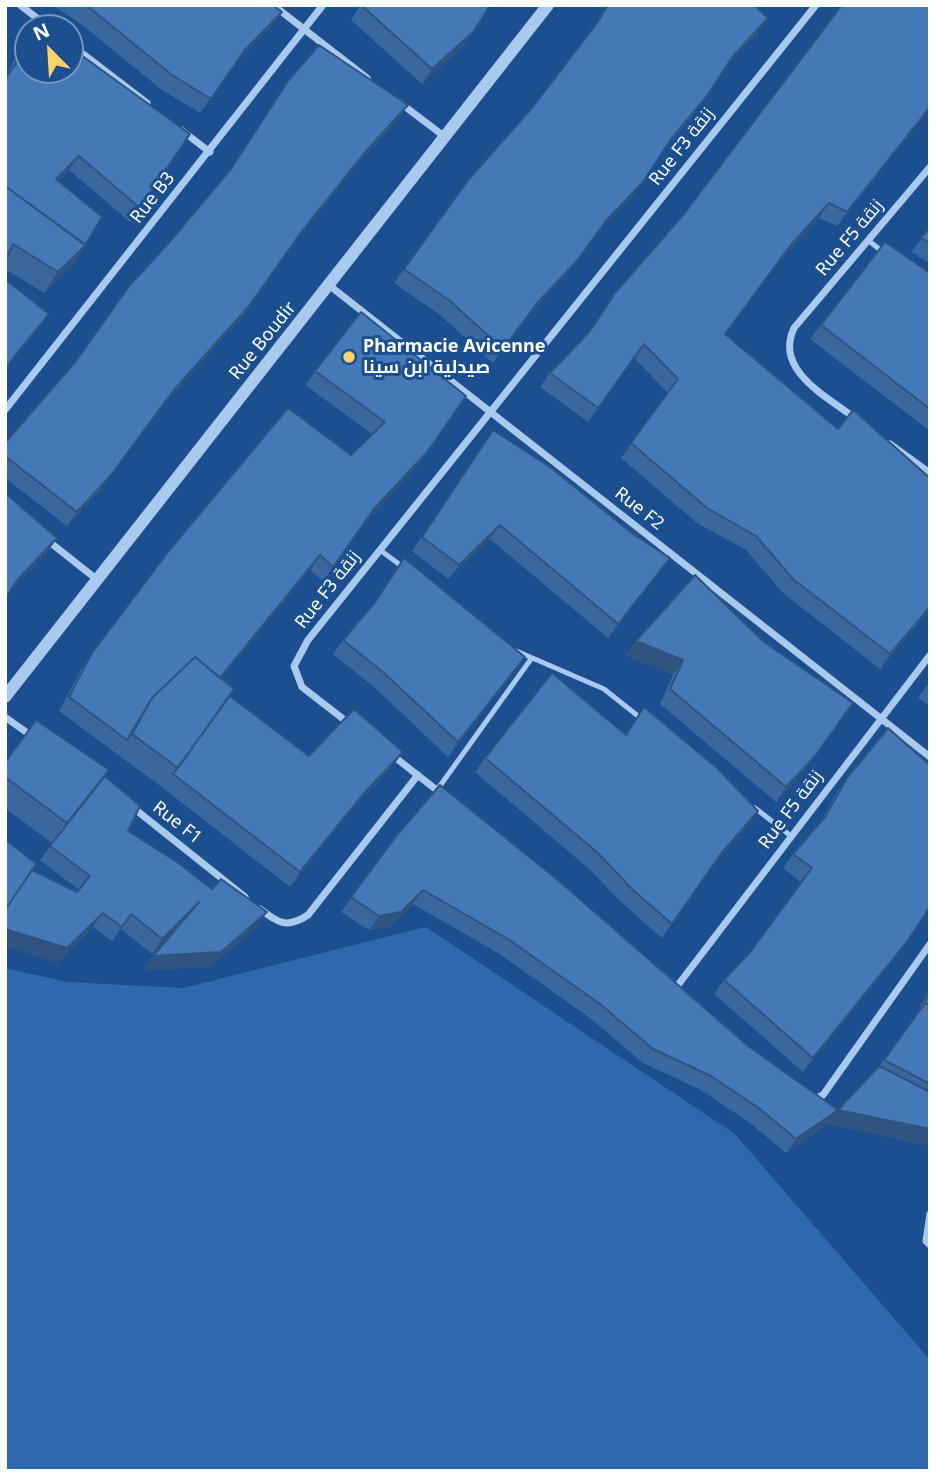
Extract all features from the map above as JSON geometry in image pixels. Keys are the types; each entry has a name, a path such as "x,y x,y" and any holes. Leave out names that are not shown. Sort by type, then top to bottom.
{"street":[{"path":"274,5 380,88"},
{"name":"Rue B3","path":"5,410 323,5"},
{"name":"Rue Boudir","path":"5,697 95,578 330,286 548,5"},
{"name":"Rue F3 زنقة","path":"355,727 302,687 294,666 308,640 816,5"},
{"path":"84,55 156,110"},
{"path":"391,96 445,138"},
{"path":"178,127 210,152"},
{"name":"Rue F5 زنقة","path":"865,425 800,374 789,353 787,342 794,328 930,167"},
{"name":"Rue F2","path":"330,286 930,757"},
{"path":"887,441 930,473"},
{"path":"35,531 95,578"},
{"name":"Rue F5 زنقة","path":"678,985 930,654"},
{"path":"5,717 38,740"},
{"path":"386,751 448,799"},
{"name":"Rue F1","path":"126,803 279,923 294,924 307,915 418,775"},
{"path":"800,1096 813,1100 823,1094 930,944"},
{"path":"667,976 688,994"},
{"path":"928,1243 930,1214"}],"lane":[{"path":"869,241 889,257"},
{"path":"380,550 412,574"},
{"path":"507,646 531,659 572,673 604,690 648,724"},
{"path":"437,790 531,659"},
{"path":"747,802 791,836"}],"shaded area":[{"path":"426,927 735,1134 930,1360 930,1471 5,1471 5,968 67,982 184,988"}],"building":[{"path":"85,5 273,5 282,12 244,51 211,99 172,75"},
{"path":"361,5 490,5 474,31 432,69"},
{"path":"608,5 754,5 768,18 733,56 707,96 671,139 643,182 606,221 576,262 538,302 503,349 450,301 404,269 469,179 532,108"},
{"path":"842,5 929,5 930,107 847,212 829,203 790,246 725,334 838,429 853,410 930,478 930,607 890,654 793,579 756,536 707,508 631,443 678,379 644,344 598,408 550,373 590,331 615,293 684,214"},
{"path":"319,45 408,105 366,151 302,231 249,306 173,391 111,475 77,512 5,456 5,443 76,361 130,285 231,169 288,81"},
{"path":"84,57 190,134 140,208 79,156 56,179 102,217 85,245 5,186 5,79 14,66 14,84 84,84"},
{"path":"5,186 86,245 58,272 13,244 5,262"},
{"path":"930,227 930,243 921,238"},
{"path":"885,242 930,273 930,409 821,325"},
{"path":"5,279 49,314 5,368"},
{"path":"361,312 466,396 428,451 374,509 333,567 320,555 220,678 195,657 152,698 127,740 69,697 92,653 168,552 288,408 351,455 385,422 315,371"},
{"path":"493,430 550,467 633,534 670,558 618,624 500,525 459,565 422,537"},
{"path":"5,493 57,538 18,579 5,599"},
{"path":"404,558 525,657 458,742 384,673 343,640 376,601"},
{"path":"695,575 764,642 853,703 815,756 786,787 670,689 683,660 636,641"},
{"path":"195,657 234,689 178,768 132,734 152,698"},
{"path":"552,673 626,735 644,707 718,769 758,811 720,855 672,924 632,889 598,853 485,758"},
{"path":"230,696 309,756 354,709 403,752 365,792 300,872 173,774"},
{"path":"36,720 109,770 67,823 5,777 5,763"},
{"path":"888,728 930,765 930,907 906,943 813,1058 724,980 751,951 812,868 793,854 825,817 847,778"},
{"path":"105,776 140,806 128,831 177,862 212,889 221,879 267,912 221,952 153,956 199,902 162,939 131,914 122,927 103,913 67,948 5,929 5,910 32,870 77,892 90,876 50,846"},
{"path":"440,785 559,881 748,1046 838,1110 796,1139 760,1109 711,1076 653,1049 600,1004 508,939 423,890 401,912 379,916 351,897 397,835"},
{"path":"5,839 36,864 5,910"},
{"path":"930,993 930,1006 925,1003 922,1008"},
{"path":"925,1003 930,1006 930,1084 884,1060"},
{"path":"879,1066 930,1092 930,1129 838,1110"}],"place":[{"name":"Pharmacie Avicenne صيدلية ابن سينا","path":"349,357"}]}
